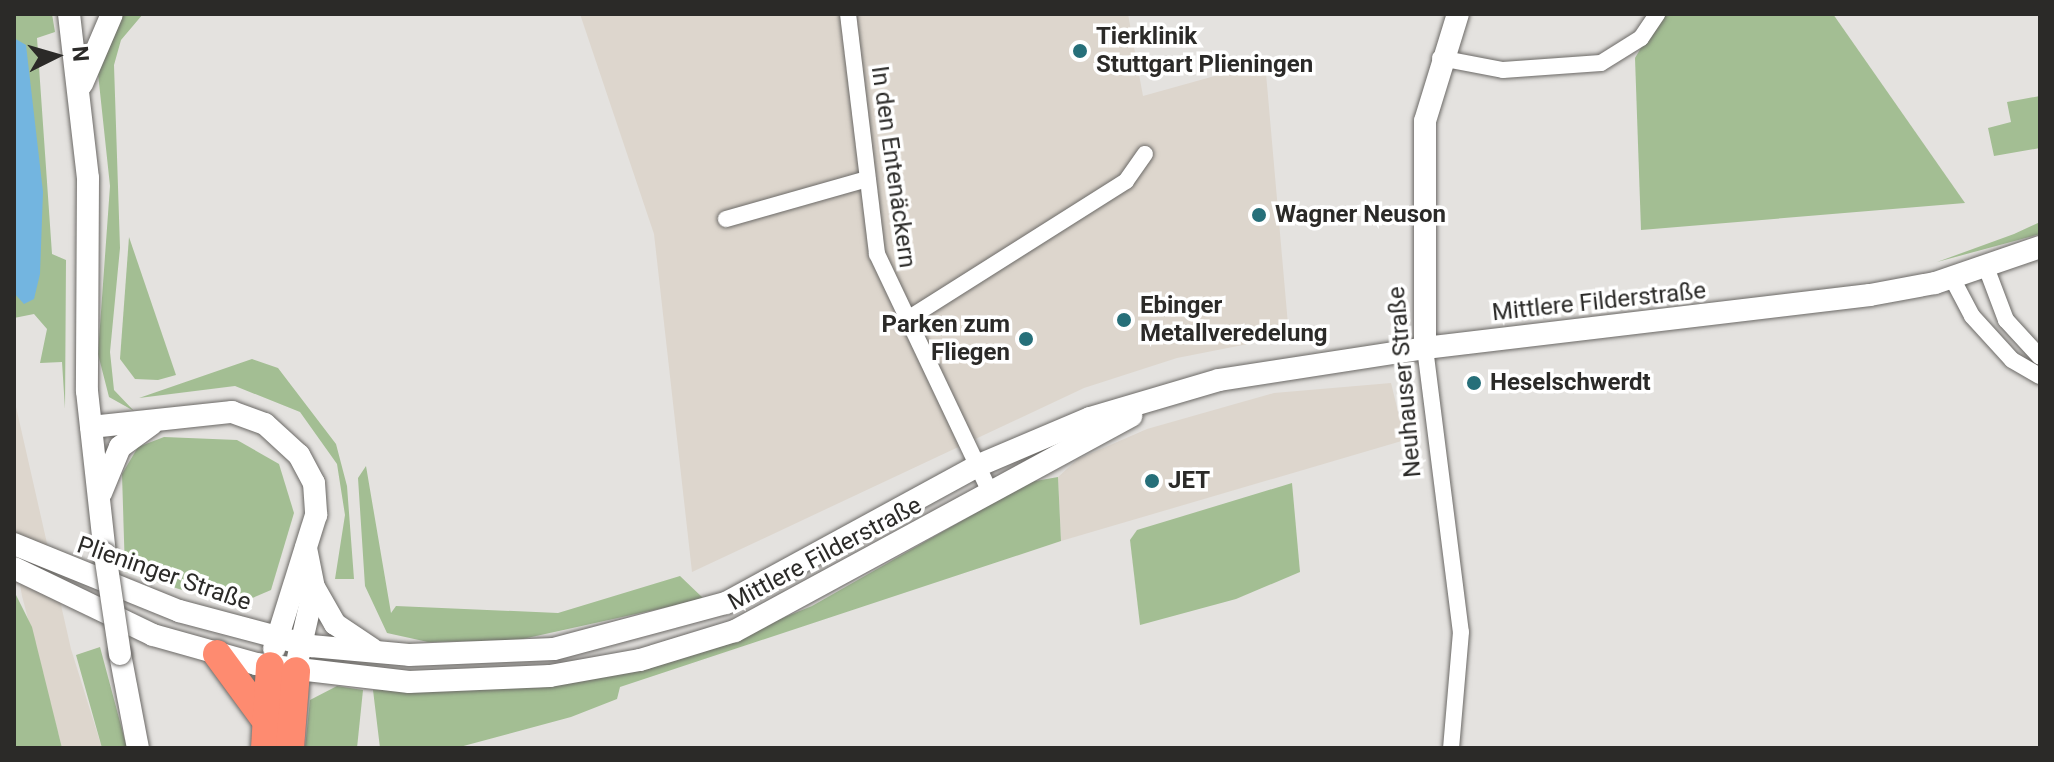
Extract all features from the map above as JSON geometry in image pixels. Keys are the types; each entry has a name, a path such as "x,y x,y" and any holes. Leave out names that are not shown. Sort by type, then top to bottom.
{"highway":[{"path":"217,654 266,735"},
{"path":"266,735 289,660"},
{"path":"289,660 290,748"}],"main road":[{"path":"69,14 88,178 91,427 105,554 138,748"},
{"path":"79,93 112,14"},
{"name":"Neuhauser Straße","path":"1425,348 1422,162 1440,58 1458,14"},
{"name":"Mittlere Filderstraße","path":"289,660 380,654 539,651 679,620 806,565 977,466 1090,418 1219,380 1425,348 1801,305 1952,278 2040,247"},
{"name":"Mittlere Filderstraße","path":"289,660 455,683 640,660 781,610 1161,399"},
{"path":"91,427 153,423 232,412 281,436 315,488 306,548 276,638 289,660"},
{"path":"99,501 120,447 153,423"},
{"name":"Plieninger Straße","path":"14,544 158,604 276,638"},
{"path":"306,548 314,588 335,624 380,654"},
{"path":"14,568 95,610 217,654 289,660"},
{"path":"289,660 314,588"}],"street":[{"name":"In den Entenäckern","path":"848,14 877,254 903,322 991,494"},
{"path":"1440,58 1503,70 1601,63 1641,38 1657,14"},
{"path":"903,322 1109,193 1145,154"},
{"path":"726,219 867,179"},
{"path":"1986,267 2006,320 2040,357"},
{"path":"1952,278 1972,316 2012,360 2040,376"},
{"name":"Neuhauser Straße","path":"1425,348 1461,632 1451,748"}],"shaded area":[{"path":"580,14 1128,14 1143,96 1265,62 1289,336 1177,358 1084,388 692,572 654,234"},
{"path":"1391,383 1405,440 1061,541 1058,477 1078,459 1147,429 1274,393"},
{"path":"14,398 71,649 102,748 62,748 22,596 14,551"}],"green space":[{"path":"14,14 52,14 55,32 37,38 52,254 66,260 65,409 62,362 40,363 47,329 34,314 14,318"},
{"path":"123,14 143,14 121,40 114,65 120,248 110,352 114,390 134,411 109,397 98,354 110,186 97,64"},
{"path":"1661,14 1833,14 1965,203 1641,230 1635,58"},
{"path":"2040,96 2040,148 1994,156 1988,128 2011,122 2007,102"},
{"path":"2040,222 2040,234 1937,262 2014,234"},
{"path":"129,237 176,375 158,380 135,379 120,359"},
{"path":"252,359 278,368 336,444 347,486 354,579 335,579 345,515 337,464 300,412 235,386 139,398"},
{"path":"164,437 237,440 279,464 294,513 271,590 243,602 217,601 125,572 122,474 138,447"},
{"path":"366,466 391,613 396,606 558,613 680,576 704,599 518,640 428,642 387,633 365,586 358,478"},
{"path":"1058,477 1061,541 620,687 617,699 571,717 456,748 380,748 373,690 538,688 678,660 812,606 1030,482"},
{"path":"1292,483 1300,572 1236,599 1140,625 1130,540 1137,530"},
{"path":"14,591 32,627 62,748 14,747"},
{"path":"100,647 127,748 102,748 76,655"},
{"path":"337,686 363,690 357,748 305,748 310,700"}],"water":[{"path":"14,38 26,45 43,192 40,274 34,299 24,304 14,293"}],"place":[{"name":"Tierklinik Stuttgart Plieningen","path":"1080,51"},
{"name":"Wagner Neuson","path":"1259,215"},
{"name":"Ebinger Metallveredelung","path":"1124,320"},
{"name":"Parken zum Fliegen","path":"1026,339"},
{"name":"Heselschwerdt","path":"1474,383"},
{"name":"JET","path":"1152,481"}]}
